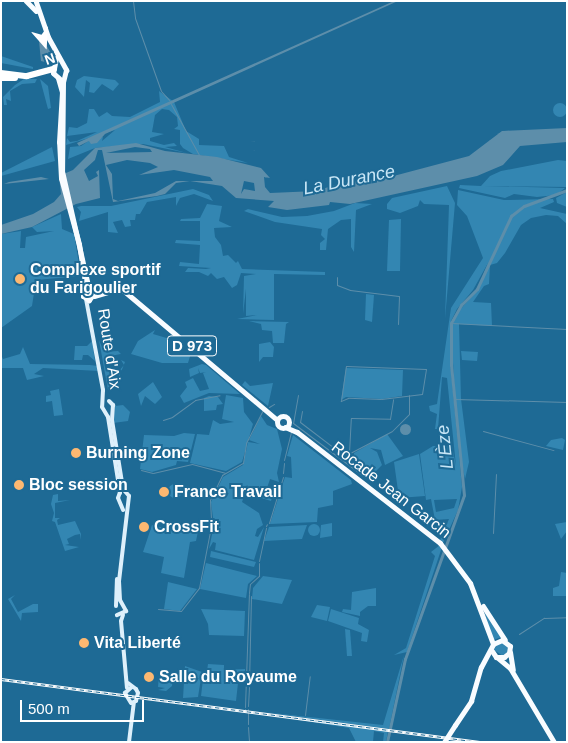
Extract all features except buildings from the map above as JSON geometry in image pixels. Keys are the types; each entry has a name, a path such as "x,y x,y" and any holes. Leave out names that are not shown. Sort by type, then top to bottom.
{"highway":[{"path":"1,74 15,77 57,71"}],"main road":[{"path":"32,2 55,56 62,96 60,150"},
{"path":"57,71 66,70 60,150"},
{"path":"57,71 64,77"},
{"name":"Route d'Aix","path":"60,150 63,183 90,294 109,401"},
{"name":"D 973","path":"90,294 108,291 126,292 279,418"},
{"name":"Route d'Aix","path":"90,294 104,402"},
{"path":"109,401 113,405 112,411 106,412 102,408 104,402 109,401"},
{"name":"Route d'Aix","path":"112,411 125,492"},
{"name":"Route d'Aix","path":"106,412 120,493"},
{"path":"286,417 287,425 279,427 279,418 286,417"},
{"name":"Rocade Jean Garcin","path":"287,425 435,539 455,561 505,640"},
{"path":"120,621 126,610 122,605 120,572 129,496 125,492 120,493 118,497 121,502 123,517 116,606 114,611 120,621 129,686 125,697 132,704"},
{"path":"121,502 127,502"},
{"name":"Rocade Jean Garcin","path":"478,599 493,644"},
{"path":"116,606 122,605"},
{"path":"117,615 123,615"},
{"path":"444,742 472,698 484,662 492,651 493,644 505,640 510,650 515,676"},
{"path":"484,662 497,657 507,656 510,650"},
{"path":"492,651 515,676 554,742"},
{"path":"129,686 138,693 132,704 134,722 129,742"}],"shaded area":[{"path":"394,1 398,1 105,134 97,143 91,144 89,141 79,146 77,143"},
{"path":"39,41 45,43 52,55 45,62 41,61"},
{"path":"1,56 33,67 33,69 1,63"},
{"path":"84,76 115,80 119,84 113,91 102,84 94,93 89,92 90,83 86,80 84,97 75,87 77,80"},
{"path":"24,79 37,79 35,83 22,84 10,91 11,101 6,99 7,105 4,105 3,97 15,85"},
{"path":"40,79 48,86 51,108 48,109"},
{"path":"159,91 174,102 186,131 199,139 199,145 224,146 229,157 248,163 193,154 183,148 180,144 180,130 174,129 178,126 177,117 169,110 162,109 155,115 152,132 164,134 150,138 150,141 164,145 174,143 177,146 165,147 187,153 143,144 95,148 68,159 70,147 81,146 90,140 103,137 102,141 115,130 66,145 67,138 70,142 77,141 97,132 67,136 69,127 77,128 87,123 89,109 94,109 99,117 107,112 112,116 130,117 160,102"},
{"path":"557,103 563,103 567,110 563,117 557,117 553,113 553,107"},
{"name":"La Durance","path":"567,128 567,142 520,146 503,165 477,176 350,204 330,202 329,205 287,210 268,207 274,201 236,198 222,186 190,181 176,183 165,194 113,202 102,150 98,150 95,160 84,170 89,181 98,176 96,172 99,170 100,198 76,204 32,227 1,234 1,225 33,214 54,202 61,194 59,176 73,170 95,148 136,143 165,151 217,157 261,168 270,178 264,177 265,187 270,193 316,191 341,183 386,178 469,156 502,131","holes":["135,147 150,149 152,152 106,153","127,160 150,163 158,167 139,175 174,170 210,177 213,181 176,181 155,193 118,201 113,199 112,174 106,165","244,181 254,183 255,191 244,189 241,194"]},
{"path":"52,147 55,161 1,176 1,173"},
{"path":"558,160 567,161 567,187 483,186 565,188 556,195 537,197 514,194 505,198 459,188 460,185 481,186 490,176 501,171"},
{"path":"41,177 49,179 4,184 9,182"},
{"path":"447,186 455,203 445,319 449,205 424,204 420,200 418,206 400,213 387,209 387,204 392,198"},
{"path":"193,189 209,195 213,201 194,194 180,198 176,206 176,197 147,202 140,214 136,214 135,220 130,220 131,226 125,227 122,220 113,222 118,233 108,232 108,212 79,221 81,212 77,207 111,206"},
{"path":"458,190 504,200 553,199 554,202 540,208 567,214 567,224 558,216 546,215 531,218 521,225 497,263 490,265 489,284 484,286 473,302 491,303 492,326 459,324 461,399 469,462 465,479 458,445 462,487 458,510 443,543 440,540 449,519 435,520 431,499 426,500 420,454 433,446 452,446 456,466 447,378 442,377 438,429 435,429 437,414 430,411 429,406 437,404 451,308 483,258 467,216 457,205","holes":["488,263 476,292 456,314 451,330 458,444 450,360 451,321 457,309 473,290","457,499 454,508 436,512 434,500"]},
{"path":"567,192 567,207 557,203 556,198"},
{"path":"355,203 372,204 356,210 354,252 351,247 351,219 341,220 328,229 326,250 320,250 320,243 325,239 321,235 322,229 275,222 244,211 248,209 282,217 307,216 334,211"},
{"path":"207,204 222,206 219,221 232,227 214,228 215,237 221,245 223,256 228,255 236,263 238,261 242,269 325,272 325,275 274,274 274,320 237,319 257,315 246,316 246,289 243,314 244,276 256,274 241,273 237,285 232,288 224,277 217,279 211,273 208,276 199,272 185,272 188,268 211,268 179,266 180,262 199,264 200,245 175,243 176,240 200,241 200,221 180,221 181,219 200,218"},
{"name":"Complexe sportif du Farigoulier","path":"61,214 62,229 74,234 81,276 36,280 32,306 1,328 1,234 21,231 20,248 25,248 26,237 54,231 37,232 32,227"},
{"path":"401,219 400,271 387,271 389,220"},
{"path":"366,294 374,295 372,322 365,320"},
{"path":"249,321 289,322 286,324 284,343 273,343 272,331 262,330 261,324"},
{"path":"155,330 153,334 170,339 172,336 191,353 188,363 162,363 131,354 138,341"},
{"path":"99,340 104,352 118,351 121,354 110,356 106,360 108,369 119,371 124,365 119,377 119,373 112,372 116,385 112,387 108,380 110,389 108,390"},
{"path":"92,341 95,361 88,355 83,355 82,360 74,360 75,346 87,346"},
{"path":"270,342 274,347 273,357 263,357 259,362 259,344"},
{"path":"23,347 30,364 90,365 98,366 99,371 43,368 34,374 44,376 27,380 23,368 1,368 1,355 3,359 20,354"},
{"path":"461,351 478,352 477,361 462,360"},
{"path":"202,364 206,365 240,394 209,393 184,403 180,396 187,387 185,382 193,378 200,391 209,389 203,373 206,372 200,373 198,368 199,373 190,377 189,369"},
{"path":"346,368 403,370 402,396 382,399 346,397 341,400"},
{"path":"245,381 250,386 273,383 268,406 242,385"},
{"path":"153,382 162,397 155,404 145,396 141,406 138,394"},
{"path":"59,389 63,415 54,416 52,401 46,402 46,396 51,395 50,391"},
{"path":"226,395 243,398 244,412 253,424 242,462 226,471 190,463 197,434 209,435 213,420 220,424 234,422 222,419"},
{"path":"209,396 218,397 223,404 217,405 216,410 204,411 204,398"},
{"path":"123,405 130,412 128,421 113,423 115,406"},
{"path":"261,416 267,425 277,429 282,449 277,473 279,482 270,479 267,488 274,491 271,501 245,493 242,502 259,513 263,525 257,529 255,536 258,537 264,527 254,560 215,550 216,543 213,542 209,549 214,525 211,502 223,477 243,465 248,442 260,444 249,440"},
{"path":"405,423 411,429 405,435 399,429"},
{"path":"184,433 195,434 188,462 177,461 176,465 152,472 140,469 144,435 174,436"},
{"path":"387,434 403,456 385,465 381,450 370,448 377,452 382,465 371,476 354,463 354,453"},
{"path":"293,435 351,480 352,484 333,491 333,505 318,508 317,522 270,524 285,477 292,478 291,457 287,456"},
{"path":"562,438 565,440 563,450 546,446 551,440"},
{"path":"419,454 425,496 399,498 394,462"},
{"path":"175,484 180,486 182,491 180,496 175,498 170,496 168,491 170,486"},
{"path":"58,494 58,501 70,500 55,503 55,518 60,518 57,520 58,525 75,521 81,534 81,540 80,534 75,535 67,539 69,544 65,545 79,547 65,551 55,522 52,521 54,513 51,504 53,495"},
{"path":"200,522 196,541 190,542 184,578 161,573 164,557 143,552 152,525 164,528"},
{"path":"567,522 567,531 561,539 555,524"},
{"path":"332,523 332,536 320,538 321,525"},
{"path":"312,524 316,524 320,530 316,536 312,536 308,532 308,528"},
{"path":"307,525 302,539 264,541 269,527"},
{"path":"440,545 442,547 407,652 394,655 406,648 435,556 431,552"},
{"path":"211,551 256,562 254,567 210,557"},
{"path":"206,563 257,576 248,584 246,598 200,589"},
{"path":"561,572 567,573 567,596 553,596 553,588 559,586"},
{"path":"263,576 292,580 282,604 252,599 253,588"},
{"path":"168,582 197,589 180,611 164,609"},
{"path":"376,588 376,606 368,606 360,612 360,616 342,612 343,609 351,610 352,592"},
{"path":"15,595 11,599 18,612 33,604 38,604 38,612 22,613 21,621 8,599"},
{"path":"317,605 330,607 327,621 311,617"},
{"path":"201,609 245,611 244,636 209,635 208,624"},
{"path":"331,609 359,618 358,624 369,630 367,642 361,641 362,633 328,621"},
{"path":"484,611 502,637 493,640"},
{"path":"345,629 350,630 352,656 347,656"},
{"path":"498,642 507,644 508,651 503,656 494,650"},
{"path":"404,655 389,729 263,712 383,725"},
{"path":"208,664 224,665 224,670 245,669 245,680 238,683 236,701 201,696 204,671 207,671"},
{"path":"185,666 202,672 198,697 183,698"},
{"path":"159,675 173,677 172,686 166,691 158,690 165,688 158,687"},
{"path":"249,712 388,731 386,742 383,742 384,733 374,731 373,742 356,742 349,728"}],"waterway":[{"path":"133,1 135,18 161,91 169,100"},
{"path":"171,104 199,155"},
{"name":"L'Èze","path":"387,742 405,659 464,495 451,365 451,323 461,305 477,289 511,216 524,206 567,190"},
{"path":"337,277 337,285 350,290 399,296 398,324"},
{"path":"451,323 567,329"},
{"path":"346,366 426,369 422,394 381,399 348,398 341,401 346,366"},
{"path":"163,420 172,417 195,400 220,395"},
{"path":"298,395 293,423 366,478"},
{"path":"350,453 392,431 409,414 409,395"},
{"path":"302,411 300,422 342,454 349,453 351,418 390,419 393,399"},
{"path":"455,399 567,402"},
{"path":"269,407 274,404"},
{"path":"211,519 210,500 222,475 243,463 246,443 262,411"},
{"path":"483,431 553,450"},
{"path":"284,460 291,432"},
{"path":"283,473 284,463"},
{"path":"141,470 153,473 192,464 225,473"},
{"path":"493,533 496,474"},
{"path":"269,523 283,477"},
{"path":"1,482 1,505"},
{"path":"158,609 181,611 199,588 212,521"},
{"path":"259,561 266,528"},
{"path":"249,593 250,584 259,576 259,563"},
{"path":"245,707 249,594"},
{"path":"249,684 251,596"},
{"path":"519,634 544,618 567,617"},
{"path":"305,715 310,676"},
{"path":"248,706 249,687"},
{"path":"248,709 248,724"},
{"path":"248,727 249,742"}],"railway":[{"path":"1,679 480,742"}],"place":[{"name":"Complexe sportif du Farigoulier","path":"20,279"},
{"name":"Burning Zone","path":"76,453"},
{"name":"Bloc session","path":"19,485"},
{"name":"France Travail","path":"164,492"},
{"name":"CrossFit","path":"144,527"},
{"name":"Vita Liberté","path":"84,643"},
{"name":"Salle du Royaume","path":"149,677"}]}
